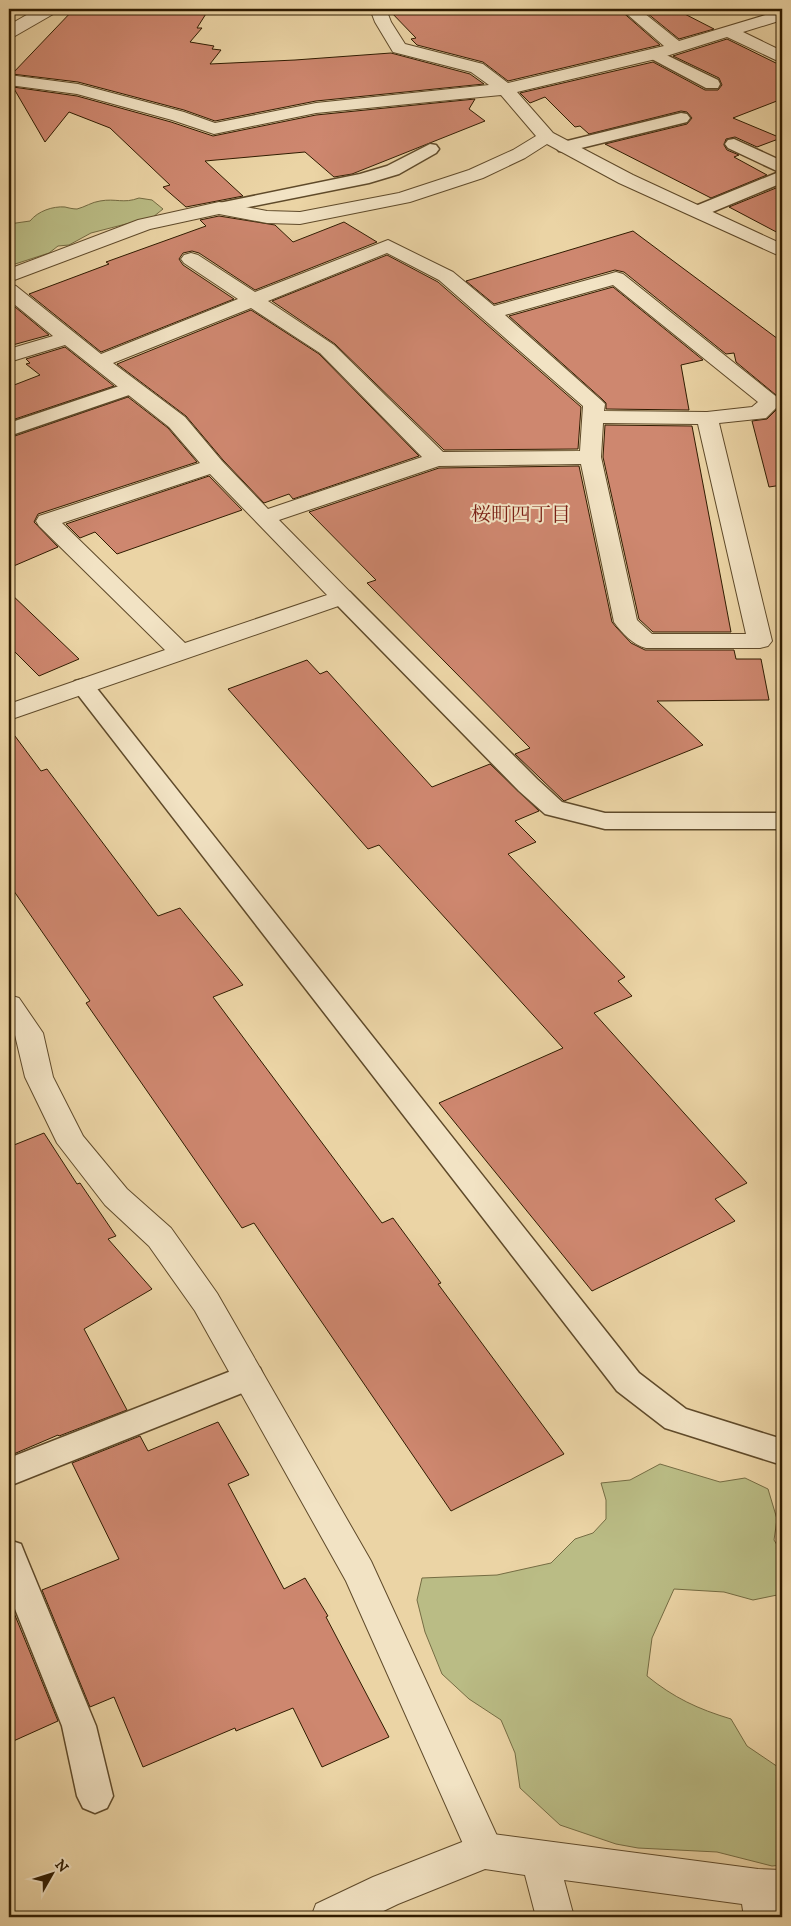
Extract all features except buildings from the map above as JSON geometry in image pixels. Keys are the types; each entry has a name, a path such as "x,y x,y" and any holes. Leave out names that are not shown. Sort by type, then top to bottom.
{"street":[{"path":"9,32 49,9"},
{"path":"378,9 383,22 399,48 477,68 505,89 547,138 626,179 782,251"},
{"path":"629,9 675,46"},
{"path":"9,80 78,89 178,116 214,129 316,108 505,89 654,54 675,46 782,15"},
{"path":"728,32 782,58"},
{"path":"9,276 145,224 219,208 267,217 300,218 403,198 476,174 519,154 547,138"},
{"path":"98,362 388,246 446,276 594,404 590,457 626,622 646,641 760,641 707,418"},
{"path":"191,259 327,349 437,459"},
{"path":"491,313 616,278 771,402 758,413 707,418 593,417"},
{"path":"9,290 67,338 177,422 214,466 342,597 9,712"},
{"path":"9,356 67,338"},
{"path":"264,517 437,459 590,457"},
{"path":"182,652 47,521 214,466"},
{"path":"9,1005 29,1033 39,1077 72,1143 116,1197 160,1237 206,1302 359,1572 485,1851"},
{"path":"330,1917 386,1890 485,1851 539,1858 768,1898"},
{"path":"539,1858 555,1917"}],"lane":[{"path":"654,54 712,84"},
{"path":"565,146 681,118"},
{"path":"734,144 782,168"},
{"path":"219,208 363,179 392,170 430,149"},
{"path":"698,211 782,177"},
{"path":"9,430 131,388"},
{"path":"342,597 528,786 554,808 605,821 782,821"},
{"path":"83,686 628,1382 676,1419 782,1452"},
{"path":"9,1472 249,1377"},
{"path":"9,1554 79,1726 95,1796"}],"green space":[{"path":"139,198 152,200 163,209 153,217 91,233 69,245 58,246 49,253 9,266 9,224 30,221 41,212 56,207 77,209 94,202 128,201"},
{"path":"660,1464 720,1482 745,1478 768,1489 777,1519 774,1540 782,1553 782,1594 753,1600 724,1592 674,1589 652,1638 647,1676 667,1691 687,1702 731,1719 747,1746 778,1767 782,1767 782,1865 772,1866 717,1852 638,1848 616,1844 560,1825 520,1788 515,1753 501,1720 469,1699 442,1674 425,1632 417,1600 422,1578 497,1575 551,1563 575,1539 593,1533 606,1519 606,1500 601,1483 630,1480"}],"district":[{"name":"桜町四丁目","path":"521,515"}]}
